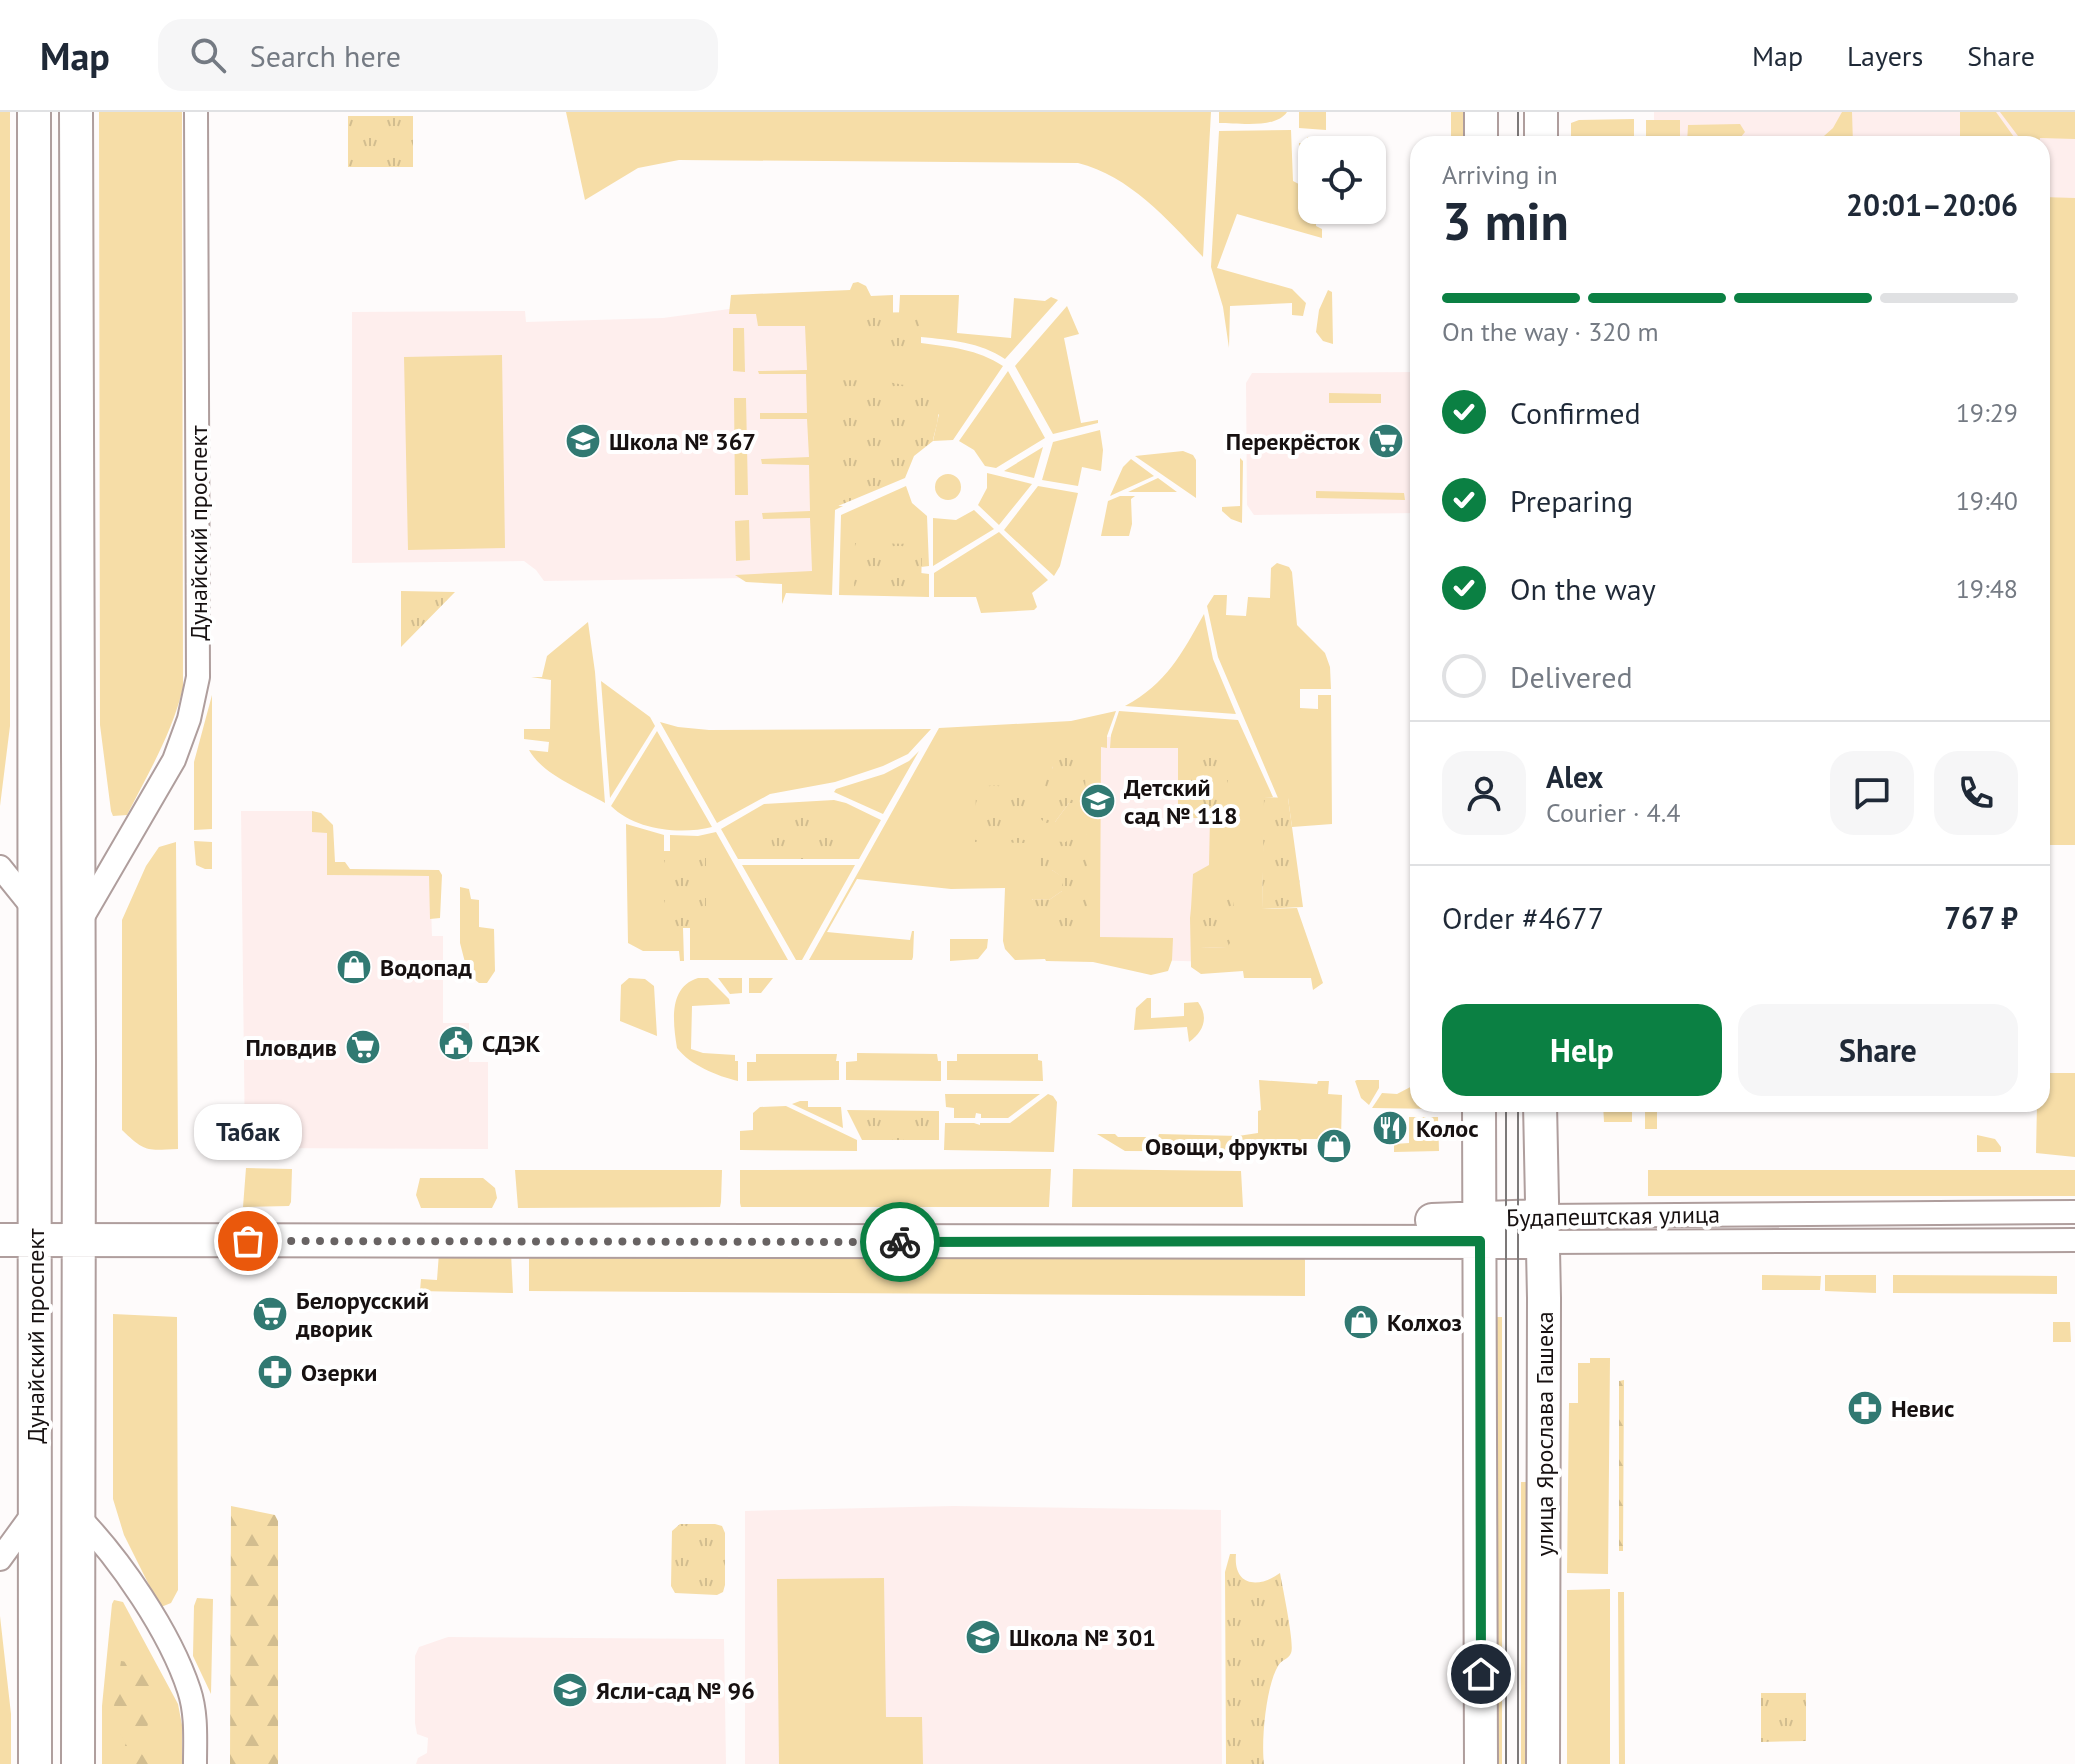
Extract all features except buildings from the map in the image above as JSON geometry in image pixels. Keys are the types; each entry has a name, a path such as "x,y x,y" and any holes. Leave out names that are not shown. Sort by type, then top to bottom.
{"main road":[{"name":"Дунайский проспект","path":"34,112 35,1764"},
{"name":"Дунайский проспект","path":"76,112 78,1764"},
{"path":"1481,112 1481,136"},
{"path":"1541,112 1541,136"},
{"path":"1479,1112 1481,1764"},
{"name":"улица Ярослава Гашека","path":"1540,1112 1544,1298 1543,1764"},
{"name":"Будапештская улица","path":"0,1218 34,1229 77,1230 1541,1229"},
{"name":"Будапештская улица","path":"0,1240 34,1229"}],"street":[{"name":"Дунайский проспект","path":"78,924 174,760 189,719 198,677 196,112"},
{"path":"0,867 34,909"},
{"name":"Будапештская улица","path":"1541,1229 2075,1212"},
{"name":"Будапештская улица","path":"1541,1229 2075,1240"},
{"path":"0,1559 35,1511"},
{"path":"77,1515 109,1548 172,1648 190,1692 195,1723 195,1764"}],"shaded area":[{"path":"1654,112 2075,112 2075,217 2050,217 2050,136 1654,136"},
{"name":"Школа № 367","path":"809,298 818,577 544,581 524,561 352,563 352,312 525,311 526,322 663,318"},
{"path":"1410,372 1410,513 1254,515 1247,505 1246,383 1252,373"},
{"name":"Детский сад № 118","path":"1244,736 1246,963 1150,960 1024,935 1016,867 955,738"},
{"path":"241,811 312,811 312,832 327,832 327,875 430,876 432,936 443,936 443,1023 469,1023 469,1062 488,1062 488,1149 245,1148"},
{"name":"Школа № 301","path":"953,1506 1221,1510 1222,1764 745,1764 745,1511"},
{"name":"Ясли-сад № 96","path":"448,1637 724,1639 726,1764 416,1764 418,1758 427,1753 428,1738 417,1734 415,1723 415,1656 419,1647"}],"green space":[{"path":"0,112 10,112 10,726 0,806"},
{"path":"99,112 182,112 183,688 166,737 127,815 113,816 100,725"},
{"path":"566,112 1211,112 1203,257 1147,201 1115,178 1078,163 679,160 638,168 585,200"},
{"path":"1219,112 1287,112 1274,121 1246,124 1219,123"},
{"path":"1299,112 1326,112 1326,130 1299,128"},
{"path":"1451,112 1465,112 1465,136 1451,136"},
{"path":"1842,112 1852,112 1853,136 1824,136"},
{"path":"1960,112 1996,112 2013,136 1960,136"},
{"path":"2000,112 2075,112 2075,139 2018,136"},
{"path":"348,116 413,116 413,167 348,167"},
{"path":"1634,119 1634,136 1571,136 1571,123 1579,120"},
{"path":"1646,120 1680,120 1680,136 1646,136"},
{"path":"1740,124 1745,132 1742,136 1687,136 1688,125"},
{"path":"1291,130 1293,181 1298,184 1298,224 1316,224 1322,229 1322,238 1237,214 1217,268 1292,289 1306,303 1303,316 1292,315 1292,303 1230,306 1229,348 1223,307 1211,267 1219,131"},
{"path":"2050,197 2075,198 2075,845 2050,845"},
{"path":"853,283 866,286 871,296 893,295 893,313 859,313 921,354 921,343 943,346 974,352 1003,366 953,440 933,441 939,414 838,506 843,506 835,510 832,595 786,593 782,604 782,584 746,582 735,575 812,571 810,518 763,519 762,513 810,511 809,465 762,464 761,459 809,457 807,419 760,419 760,413 807,413 806,374 759,374 758,371 807,370 805,326 758,326 756,314 729,314 731,295 850,290"},
{"path":"1328,290 1332,292 1333,344 1323,341 1316,332 1319,310"},
{"path":"900,295 959,295 957,333 1011,338 1014,298 1045,301 1051,297 1058,300 1005,359 975,345 921,337 921,313 899,313"},
{"path":"1067,306 1079,334 1064,338 1081,423 1098,420 1098,423 1053,434 1015,366"},
{"path":"921,312 921,354 857,354 859,313"},
{"path":"733,328 744,328 745,372 733,371"},
{"path":"502,355 505,548 408,550 404,357"},
{"path":"1008,371 1045,438 996,468 985,466 974,450 959,441"},
{"path":"838,380 881,382 914,388 935,403 938,416 933,441 914,456 905,478 838,506 836,503"},
{"path":"1329,393 1381,394 1381,403 1329,403"},
{"path":"734,398 746,398 748,495 735,495"},
{"path":"1100,430 1103,450 1101,471 1082,467 1078,486 1042,480 1053,442"},
{"path":"1043,447 1034,478 1004,471"},
{"path":"1183,451 1193,455 1196,460 1196,498 1135,456"},
{"path":"1240,458 1243,461 1242,523 1222,511 1222,507 1240,506"},
{"path":"1131,459 1154,476 1110,496 1123,467"},
{"path":"987,473 1032,484 999,525 978,505 987,488"},
{"path":"948,474 957,478 961,487 957,496 948,500 939,496 935,487 939,478"},
{"path":"1158,478 1177,492 1128,492"},
{"path":"906,486 912,503 927,516 929,566 921,567 921,573 929,574 929,597 839,595 841,515"},
{"path":"1038,486 1078,493 1060,566 1054,576 1004,530"},
{"path":"1316,491 1404,493 1405,500 1316,498"},
{"path":"1120,496 1135,496 1131,499 1129,536 1101,536 1108,501"},
{"path":"974,510 994,529 933,566 933,518 956,520"},
{"path":"749,520 750,560 736,561 735,521"},
{"path":"999,532 1048,580 1032,593 1037,607 1034,610 981,613 976,597 934,597 934,573"},
{"path":"855,543 922,544 921,593 854,592"},
{"path":"1277,563 1289,567 1292,572 1297,625 1325,653 1330,667 1331,689 1300,689 1300,708 1318,709 1318,695 1331,695 1332,824 1292,827 1288,798 1278,798 1218,657 1207,606 1214,595 1227,595 1226,615 1246,616 1248,597 1270,598 1271,568"},
{"path":"401,591 455,592 401,647"},
{"path":"1204,614 1213,659 1236,714 1125,706 1152,688 1172,667"},
{"path":"588,622 605,803 553,774 535,759 529,750 548,752 549,742 524,739 524,729 550,729 551,680 531,677 542,677 547,656"},
{"path":"601,681 650,717 655,726 610,798"},
{"path":"212,695 212,829 194,830 194,762"},
{"path":"1116,711 1107,736 1107,748 1101,747 1100,937 1173,938 1168,971 1151,975 1093,962 1015,960 1005,949 1003,941 1005,888 951,889 857,879 827,932 910,940 914,931 912,960 809,960 939,728 1071,721","holes":["1052,762 1084,803 1069,803 1055,822","1087,834 1054,926 1032,899 1049,900 1062,891 1063,877 1052,870"]},
{"path":"1119,711 1238,720 1273,797 1265,797 1262,909 1297,908 1323,983 1313,990 1311,978 1244,978 1243,971 1201,974 1191,967 1190,918 1200,918 1200,947 1227,948 1197,908 1191,908 1193,874 1209,865 1210,818 1187,818 1178,805 1178,748 1110,748"},
{"path":"660,722 709,730 931,729 908,754 883,766 835,782 770,794 717,823"},
{"path":"657,731 712,827 686,830 658,828 632,821 611,806"},
{"path":"1051,743 1060,744 1064,752 1086,752 1085,803 1069,803 1055,822 1045,823 1039,817 1042,808 1055,797 1045,788 1046,776 1053,768 1046,756"},
{"path":"919,751 883,814 834,792 884,774 909,761"},
{"path":"1228,753 1228,808 1191,809 1191,773 1198,754"},
{"path":"1028,785 1030,817 1025,843 975,842 976,786"},
{"path":"1264,797 1288,798 1303,907 1262,909"},
{"path":"834,800 881,820 859,859 837,859 837,818 772,817 772,859 738,859 721,829 764,804"},
{"path":"312,811 321,813 333,825 335,862 345,862 350,869 439,870 442,875 440,918 430,919 429,876 327,875 327,833 312,832"},
{"path":"771,817 837,817 837,859 772,859"},
{"path":"626,824 664,835 664,928 683,928 684,961 680,961 679,951 643,951 628,943"},
{"path":"716,832 788,960 690,960 690,928 706,927 706,851 670,851 670,835 698,836"},
{"path":"1088,834 1088,920 1077,920 1069,931 1058,932 1054,926 1033,923 1029,906 1033,899 1049,900 1062,891 1062,877 1039,866 1043,841 1066,842 1071,835"},
{"path":"194,841 212,842 212,869 196,865"},
{"path":"176,842 178,1149 153,1149 136,1143 122,1130 122,920 146,866 159,847"},
{"path":"664,851 706,851 706,928 664,928"},
{"path":"742,865 855,865 802,960 796,960"},
{"path":"460,887 469,889 471,899 479,900 479,927 494,929 495,971 487,983 479,983 468,974 460,943"},
{"path":"1200,894 1232,894 1237,931 1227,948 1199,947 1200,919 1190,918 1191,908 1197,907"},
{"path":"950,939 988,939 987,948 978,959 950,961"},
{"path":"629,978 645,979 654,986 657,1036 620,1021 621,985"},
{"path":"698,978 708,978 729,999 730,1004 692,1006 691,1049 735,1055 738,1081 704,1069 677,1048 674,1017 677,998 688,983"},
{"path":"718,978 742,978 742,993 730,994"},
{"path":"749,978 773,978 761,993 749,993"},
{"path":"1151,998 1151,1018 1184,1016 1184,1003 1198,1002 1204,1019 1198,1034 1189,1042 1187,1027 1134,1030 1136,1008"},
{"path":"857,1053 937,1054 938,1061 941,1061 941,1081 846,1080 846,1062 857,1061"},
{"path":"756,1054 837,1054 839,1080 747,1081 747,1062 756,1062"},
{"path":"957,1054 1038,1054 1038,1060 1042,1061 1043,1081 947,1080 947,1061 957,1061"},
{"path":"2050,1073 2075,1073 2075,1157 2036,1153 2037,1112 2050,1112"},
{"path":"1259,1080 1317,1084 1318,1081 1329,1081 1328,1094 1342,1095 1341,1139 1306,1139 1306,1152 1125,1151 1097,1134 1158,1137 1159,1134 1238,1136 1258,1133 1258,1111 1261,1110"},
{"path":"1357,1080 1379,1080 1379,1088 1369,1105 1361,1098"},
{"path":"1410,1087 1410,1109 1372,1108 1382,1093 1397,1094"},
{"path":"945,1094 1040,1094 1008,1118 981,1118 981,1114 976,1113 975,1118 954,1118 954,1108 946,1107"},
{"path":"1048,1094 1057,1102 1054,1152 944,1150 945,1123 1010,1123"},
{"path":"808,1101 808,1107 841,1107 843,1128 792,1104"},
{"path":"786,1106 857,1140 857,1151 740,1150 740,1131 753,1130 753,1113 760,1107"},
{"path":"847,1110 939,1111 939,1140 862,1140"},
{"path":"1603,1112 1632,1112 1632,1122 1604,1122"},
{"path":"1645,1112 1657,1112 1657,1129 1645,1129"},
{"path":"1409,1117 1438,1117 1439,1151 1394,1152 1394,1144 1409,1143"},
{"path":"1977,1135 1995,1139 2001,1152 1977,1152"},
{"path":"246,1168 292,1169 289,1206 243,1207"},
{"path":"1051,1169 1049,1207 741,1207 740,1203 740,1170"},
{"path":"1073,1169 1241,1171 1243,1207 1072,1207"},
{"path":"515,1170 722,1170 721,1202 720,1207 518,1208"},
{"path":"1648,1170 2075,1170 2075,1196 1648,1196"},
{"path":"420,1178 483,1178 495,1188 497,1198 492,1208 421,1208 416,1195"},
{"path":"439,1253 511,1253 513,1293 420,1291 421,1279 437,1280"},
{"path":"531,1253 1301,1253 1305,1260 1305,1296 529,1291"},
{"path":"1762,1275 1821,1276 1820,1290 1762,1290"},
{"path":"1825,1275 1876,1275 1876,1293 1825,1291"},
{"path":"1893,1275 2057,1276 2057,1294 1893,1293"},
{"path":"113,1314 177,1317 178,1590 171,1603 161,1607 147,1588 149,1585 124,1535 113,1499"},
{"path":"1495,1317 1502,1317 1502,1764 1495,1764"},
{"path":"2053,1322 2070,1322 2071,1342 2053,1342"},
{"path":"1590,1358 1610,1358 1608,1574 1567,1573 1569,1403 1578,1403 1578,1363 1590,1363"},
{"path":"1624,1380 1623,1551 1619,1551 1619,1381"},
{"path":"1521,1482 1529,1482 1529,1764 1521,1764"},
{"path":"231,1506 275,1515 278,1521 278,1764 230,1764"},
{"path":"680,1524 722,1526 725,1533 723,1592 717,1595 675,1593 671,1586 672,1531"},
{"path":"1230,1554 1236,1554 1239,1573 1249,1582 1263,1581 1280,1573 1288,1614 1292,1648 1289,1657 1278,1666 1270,1687 1264,1728 1264,1764 1226,1764 1225,1572"},
{"path":"884,1578 886,1717 922,1717 923,1764 779,1764 777,1579"},
{"path":"1610,1589 1610,1764 1567,1764 1567,1590"},
{"path":"1618,1592 1624,1592 1625,1764 1619,1764"},
{"path":"197,1598 213,1599 211,1694 193,1656 194,1606"},
{"path":"114,1600 123,1602 178,1704 182,1725 182,1764 102,1764 102,1706"},
{"path":"0,1616 11,1714 11,1764 0,1764"},
{"path":"121,1661 141,1664 147,1676 151,1698 142,1754 150,1764 123,1764 122,1754 126,1743 112,1719"},
{"path":"1761,1693 1806,1693 1806,1741 1761,1742"}],"tram line":[{"path":"1518,112 1518,136"},
{"path":"1506,1112 1506,1764"},
{"path":"1518,1112 1518,1764"}],"way so far":[{"path":"248,1241 900,1242"}],"place":[{"name":"Школа № 367","path":"583,441"},
{"name":"Перекрёсток","path":"1386,441"},
{"name":"Детский сад № 118","path":"1098,801"},
{"name":"Водопад","path":"354,967"},
{"name":"СДЭК","path":"456,1043"},
{"name":"Пловдив","path":"363,1047"},
{"name":"Колос","path":"1390,1128"},
{"name":"Овощи, фрукты","path":"1334,1146"},
{"name":"Табак","path":"248,1241"},
{"name":"Белорусский дворик","path":"270,1314"},
{"name":"Колхоз","path":"1361,1322"},
{"name":"Озерки","path":"275,1372"},
{"name":"Невис","path":"1865,1408"},
{"name":"Школа № 301","path":"983,1637"},
{"name":"Ясли-сад № 96","path":"570,1690"}],"route":[{"path":"900,1242 1480,1241 1481,1674"}]}
